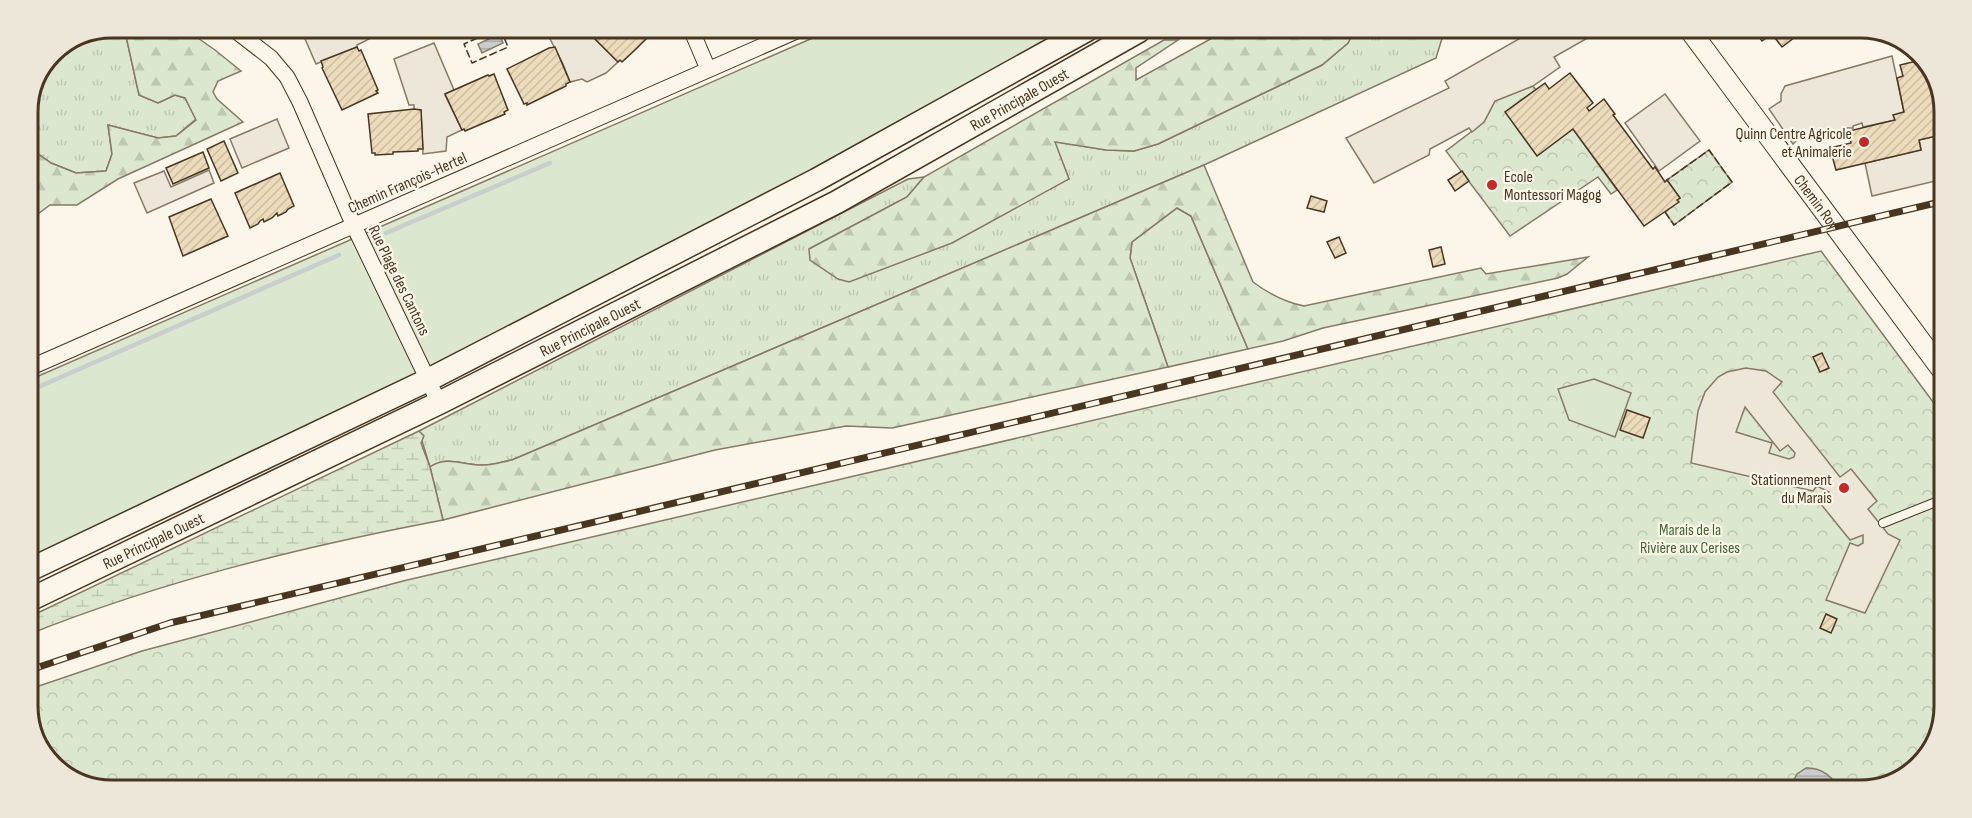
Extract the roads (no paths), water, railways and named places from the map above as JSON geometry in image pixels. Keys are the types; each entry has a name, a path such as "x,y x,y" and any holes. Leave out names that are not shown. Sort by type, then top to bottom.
{"main road":[{"name":"Rue Principale Ouest","path":"38,566 428,380 816,180 1074,37"},
{"name":"Rue Principale Ouest","path":"38,596 439,403 837,202 1128,37"}],"street":[{"name":"Rue Plage des Cantons","path":"244,37 271,58 287,77 354,226 439,403"},
{"path":"694,37 708,69"},
{"name":"Chemin François-Hertel","path":"38,364 782,37"},
{"name":"Chemin Roy","path":"1695,37 1934,359"}],"lane":[{"path":"1882,523 1934,503"}],"waterway":[{"path":"386,233 550,163"},
{"path":"38,387 339,255"}],"railway":[{"path":"38,667 170,623 1934,203"}],"place":[{"name":"Quinn Centre Agricole et Animalerie","path":"1864,142"},
{"name":"Ecole Montessori Magog","path":"1492,185"},
{"name":"Stationnement du Marais","path":"1844,488"}],"park label":[{"name":"Marais de la Rivière aux Cerises","path":"1690,538"}]}
